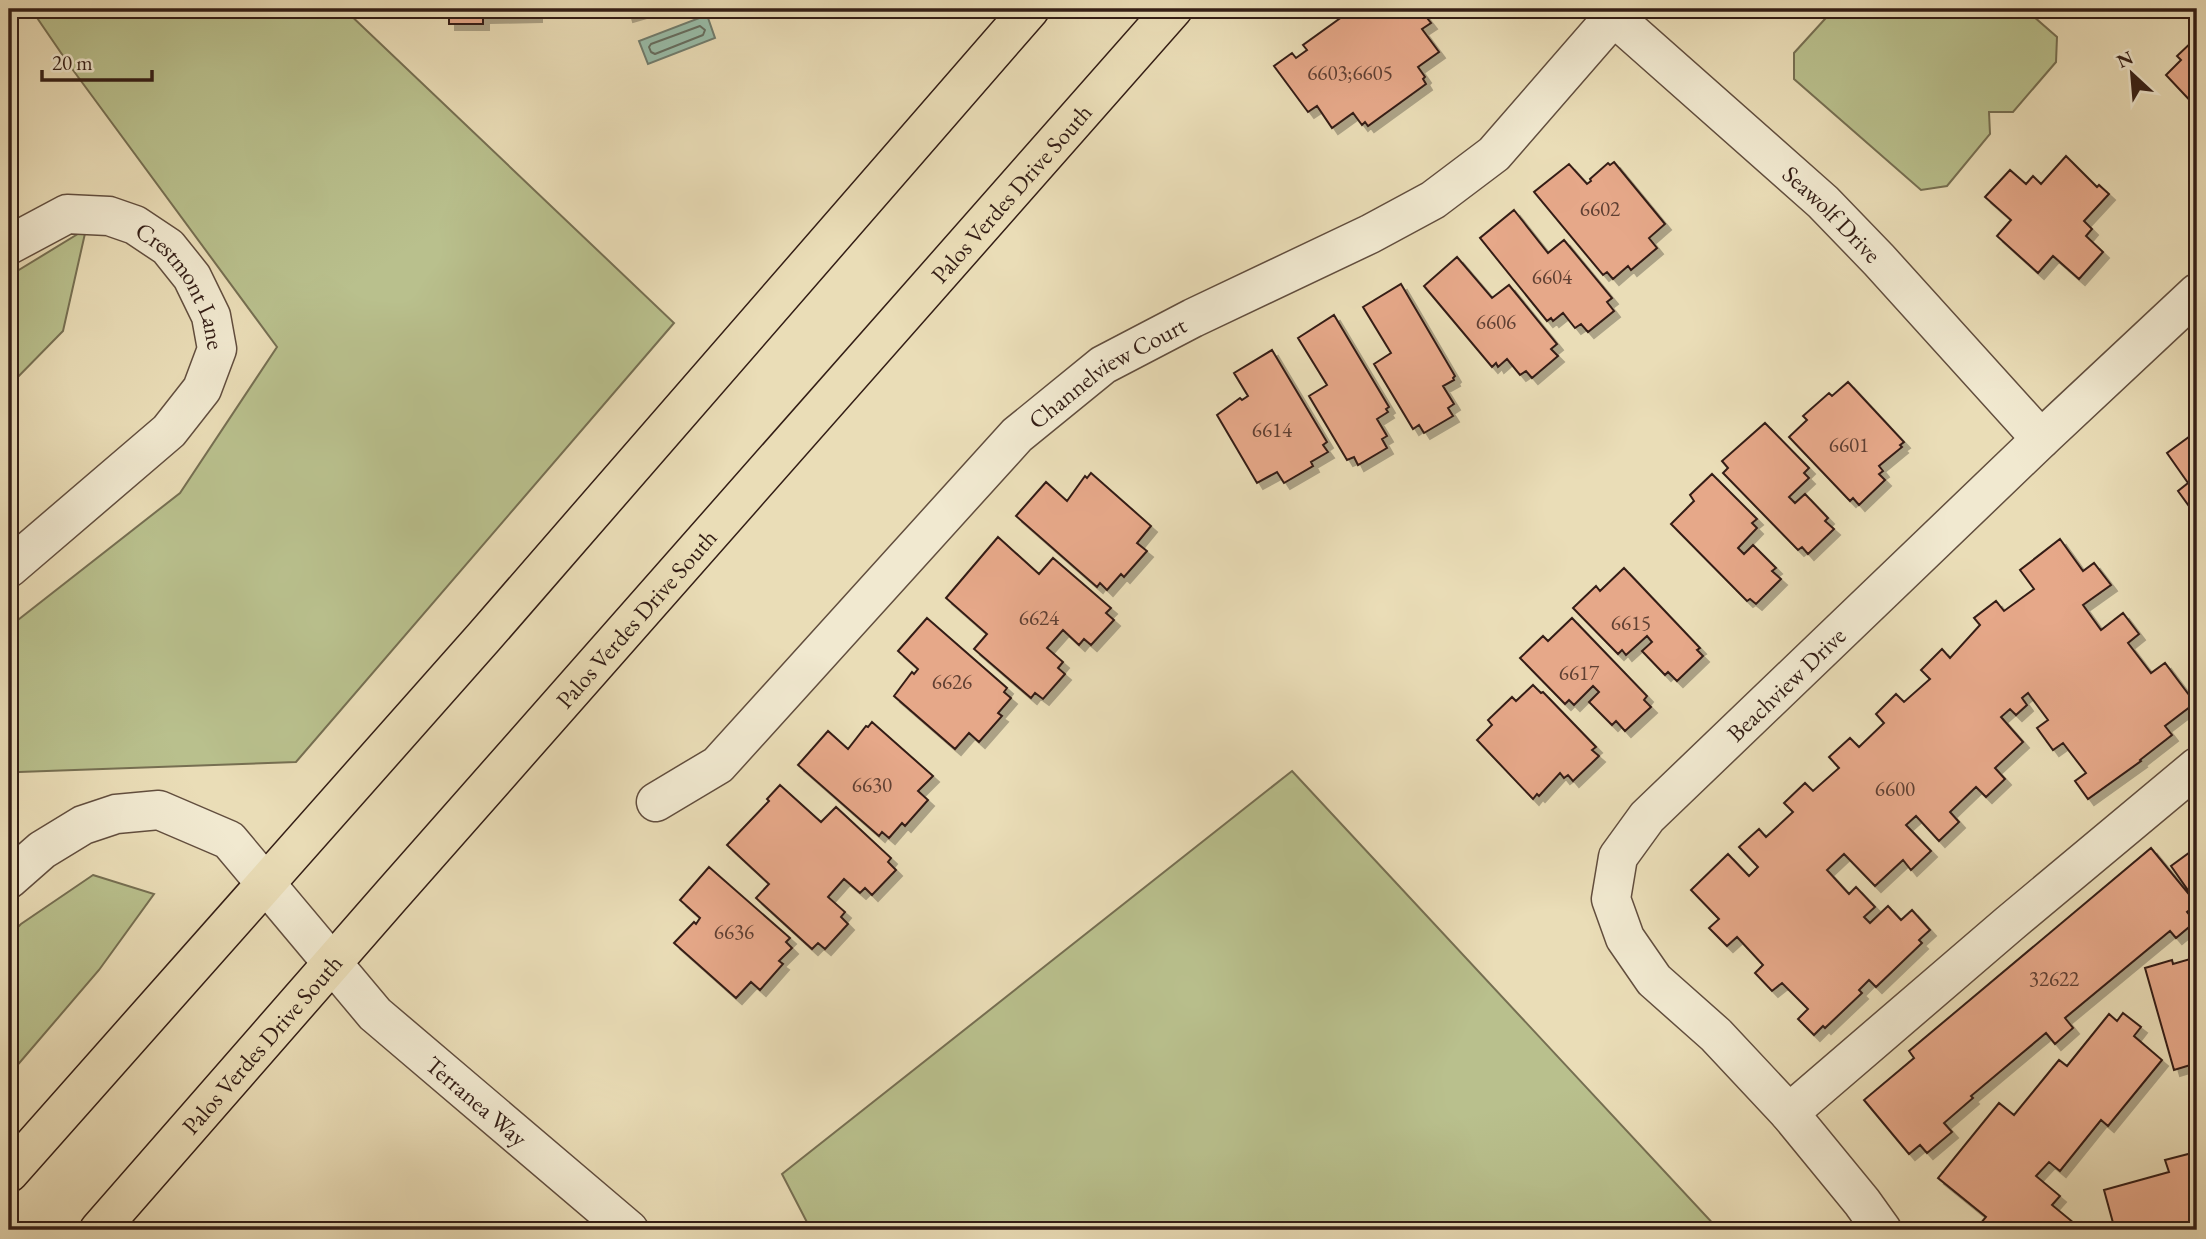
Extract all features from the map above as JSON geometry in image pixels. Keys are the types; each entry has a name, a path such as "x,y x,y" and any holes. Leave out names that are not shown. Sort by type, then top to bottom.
{"main road":[{"path":"9,1173 484,637 1030,9"},
{"name":"Palos Verdes Drive South","path":"99,1230 1173,9"}],"street":[{"name":"Seawolf Drive","path":"1609,13 1823,202 1879,260 2040,439"},
{"name":"Channelview Court","path":"656,802 718,765 1017,435 1103,365 1193,318 1370,234 1433,200 1494,154 1609,13"},
{"name":"Crestmont Lane","path":"9,245 67,214 109,216 135,225 168,247 192,277 211,316 217,349 202,388 169,431 9,568"},
{"name":"Beachview Drive","path":"1882,1230 1789,1114 1716,1035 1654,980 1625,938 1611,899 1618,857 1647,817 2040,439 2197,293"},
{"path":"1789,1114 2009,924 2197,767"},
{"path":"9,878 42,850 83,825 116,814 159,810 229,840 332,963"},
{"name":"Terranea Way","path":"332,963 375,1014 629,1230"}],"shaded area":[{"path":"31,9 344,9 674,323 296,762 19,772 9,780 9,627 180,493 277,347"},
{"path":"1834,9 2025,9 2057,37 2056,62 2013,112 1989,112 1990,134 1947,186 1921,190 1794,79 1794,53"},
{"path":"86,229 63,331 9,386 9,276"},
{"path":"1292,771 1719,1230 811,1230 782,1174"},
{"path":"93,875 154,894 99,970 9,1075 9,936 21,924"}],"water":[{"path":"707,15 715,38 648,64 639,41"}],"building":[{"path":"449,9 536,9 536,16 483,17 483,24 449,24"},
{"path":"625,9 651,9 627,16"},
{"path":"1353,9 1420,9 1431,23 1422,29 1439,52 1418,67 1426,84 1368,126 1365,122 1362,125 1353,113 1332,128 1317,106 1308,112 1274,66 1292,53 1296,58 1307,50 1303,45"},
{"path":"2197,37 2197,108 2166,75 2181,60 2177,56"},
{"path":"2066,156 2097,187 2099,185 2109,194 2084,221 2092,229 2086,236 2103,252 2079,279 2053,256 2038,273 1997,236 2011,220 1985,197 2010,170 2026,184 2033,176 2041,184"},
{"path":"1614,162 1665,224 1649,238 1657,248 1631,270 1628,266 1613,279 1607,272 1603,275 1534,192 1569,164 1587,184 1608,163 1610,165"},
{"path":"1514,210 1548,253 1564,240 1612,298 1607,302 1614,311 1588,332 1581,324 1575,328 1563,313 1553,321 1551,318 1547,321 1480,238"},
{"path":"1457,257 1492,298 1509,285 1557,344 1551,349 1558,356 1532,378 1526,371 1520,375 1507,359 1498,367 1496,363 1492,367 1424,286"},
{"path":"1401,284 1455,376 1454,380 1443,386 1454,404 1448,408 1453,416 1424,433 1419,425 1413,429 1374,364 1391,353 1363,307"},
{"path":"1334,315 1389,407 1386,409 1388,412 1377,419 1387,436 1382,439 1387,448 1358,465 1354,457 1347,460 1309,396 1327,385 1298,338"},
{"path":"1272,350 1327,442 1323,445 1328,452 1311,462 1313,466 1284,483 1277,472 1257,483 1217,415 1240,398 1242,400 1248,396 1234,373"},
{"path":"1848,382 1904,442 1900,445 1902,447 1879,466 1883,471 1879,474 1885,480 1859,505 1853,498 1850,501 1789,437 1807,420 1803,416 1829,393 1832,396"},
{"path":"1765,423 1809,468 1804,473 1809,478 1789,497 1795,503 1805,494 1828,518 1825,521 1834,529 1808,554 1802,547 1798,550 1723,473 1728,468 1722,461"},
{"path":"2197,431 2197,511 2194,513 2178,491 2188,483 2167,453"},
{"path":"1091,473 1151,526 1137,543 1147,551 1124,577 1121,574 1107,590 1100,583 1097,587 1016,516 1046,482 1067,501 1085,476 1087,478"},
{"path":"1712,474 1757,519 1752,523 1757,528 1738,548 1744,554 1753,545 1776,568 1772,571 1781,579 1756,604 1750,599 1747,601 1671,524 1694,501 1690,495"},
{"path":"998,537 1039,574 1053,558 1111,608 1106,613 1114,620 1091,645 1084,639 1079,645 1063,630 1047,648 1063,662 1058,668 1065,674 1043,699 1035,693 1031,698 974,649 987,634 946,598"},
{"path":"2060,539 2083,571 2094,563 2111,585 2083,605 2101,630 2123,613 2139,634 2128,643 2151,673 2165,663 2195,703 2165,726 2172,735 2088,799 2075,781 2086,773 2063,743 2053,750 2037,728 2048,720 2028,693 2022,698 2027,705 2016,715 2010,709 2001,717 2023,742 1995,768 2005,779 1986,797 1976,787 1950,812 1959,822 1939,841 1916,816 1906,825 1931,851 1911,870 1903,860 1875,886 1844,854 1827,870 1849,894 1856,887 1875,907 1864,917 1870,923 1888,906 1901,920 1912,910 1930,930 1919,940 1922,943 1876,987 1869,980 1859,990 1862,993 1814,1035 1798,1019 1808,1009 1782,983 1772,991 1755,973 1763,965 1737,937 1727,946 1709,928 1719,919 1691,890 1728,854 1749,876 1758,867 1739,847 1759,829 1766,837 1793,812 1784,803 1805,783 1813,791 1839,768 1829,757 1850,738 1859,747 1884,723 1876,714 1896,694 1904,702 1930,679 1921,670 1942,649 1950,658 1980,625 1974,618 1996,601 2004,611 2034,589 2020,570"},
{"path":"1624,568 1700,648 1697,650 1703,656 1677,681 1668,672 1665,675 1642,651 1652,642 1647,636 1626,655 1622,650 1618,654 1573,608 1596,586 1600,591"},
{"path":"927,618 1007,688 1004,692 1011,698 998,713 1002,716 979,742 969,733 955,749 894,696 912,672 914,674 918,669 898,651"},
{"path":"1572,618 1647,696 1644,700 1651,707 1625,731 1616,721 1612,725 1589,702 1599,692 1593,686 1574,705 1569,700 1565,704 1520,658 1543,636 1548,641"},
{"path":"1533,685 1596,747 1592,750 1599,756 1573,781 1568,775 1564,778 1560,773 1533,799 1477,740 1492,725 1488,720 1512,697 1516,701"},
{"path":"872,722 933,776 918,791 928,800 905,826 902,823 889,838 882,832 879,836 798,765 828,731 848,749"},
{"path":"780,785 821,822 836,807 891,858 888,862 896,870 872,895 865,888 860,893 844,879 828,897 845,912 841,917 848,924 825,949 818,943 812,949 756,898 769,884 727,845 769,801 767,799"},
{"path":"2197,847 2197,903 2171,866"},
{"path":"2151,848 2197,904 2187,912 2195,922 2176,938 2170,931 2065,1018 2073,1028 2055,1044 2046,1033 1971,1096 1973,1098 1944,1123 1952,1132 1927,1153 1920,1145 1909,1154 1864,1100 1914,1058 1909,1051"},
{"path":"709,867 790,938 786,942 792,948 779,961 783,964 760,990 751,982 736,998 674,943 700,918 680,900"},
{"path":"2197,957 2197,1063 2174,1070 2145,968 2172,960 2173,964"},
{"path":"2123,1013 2141,1027 2134,1036 2162,1060 2108,1126 2101,1120 2060,1171 2049,1162 2036,1176 2060,1196 2052,1205 2080,1228 1975,1230 1986,1217 1938,1178 1999,1103 2014,1115 2059,1060 2067,1066 2109,1014 2117,1021"},
{"path":"2192,1153 2197,1165 2197,1230 2115,1230 2104,1190 2169,1172 2165,1160"}]}
